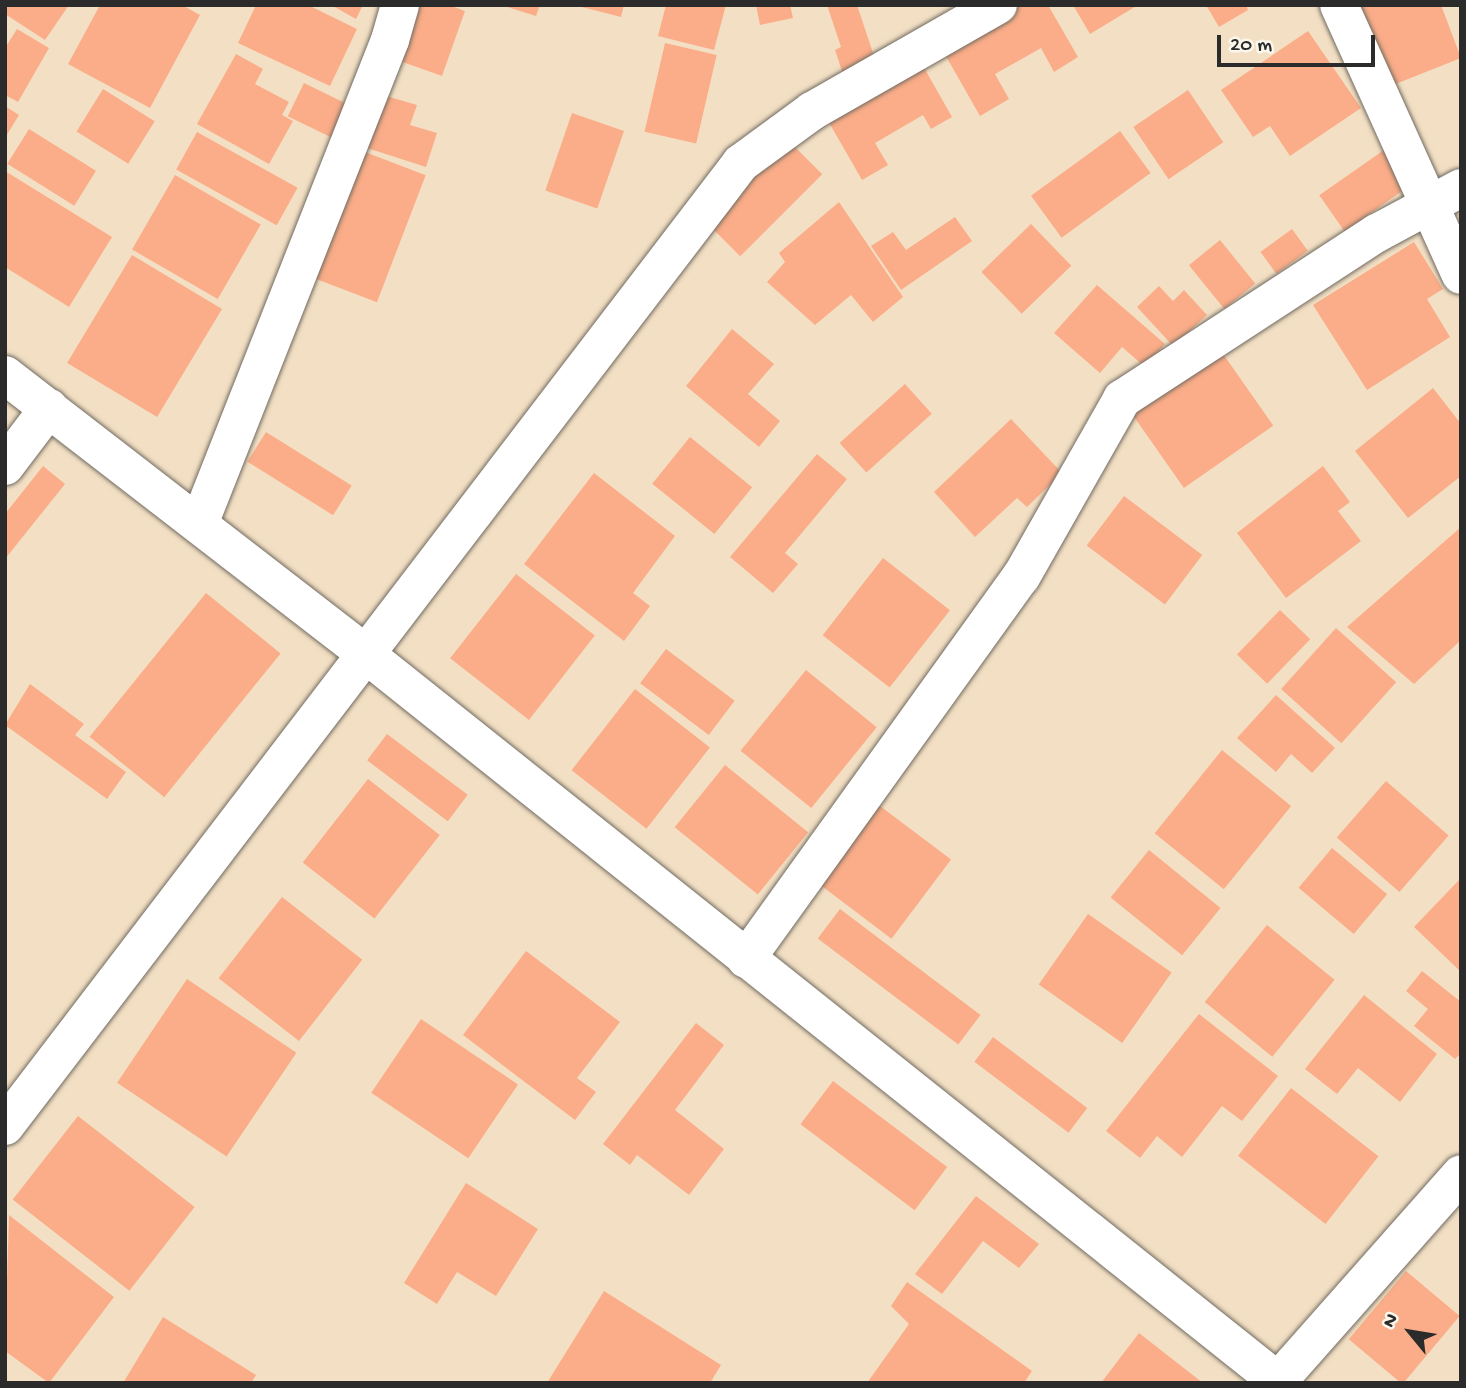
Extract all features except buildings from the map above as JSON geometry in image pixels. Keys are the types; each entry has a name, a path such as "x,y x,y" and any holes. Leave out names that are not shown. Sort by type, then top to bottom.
{"street":[{"path":"199,524 385,53 400,5"},
{"path":"5,1126 363,652 741,163 812,111 998,5"},
{"path":"1339,5 1445,196 1461,275"},
{"path":"746,959 1021,577 1122,399 1377,233 1445,196"},
{"path":"5,375 363,652 1279,1382 1461,1174"},
{"path":"5,466 49,408"}]}
